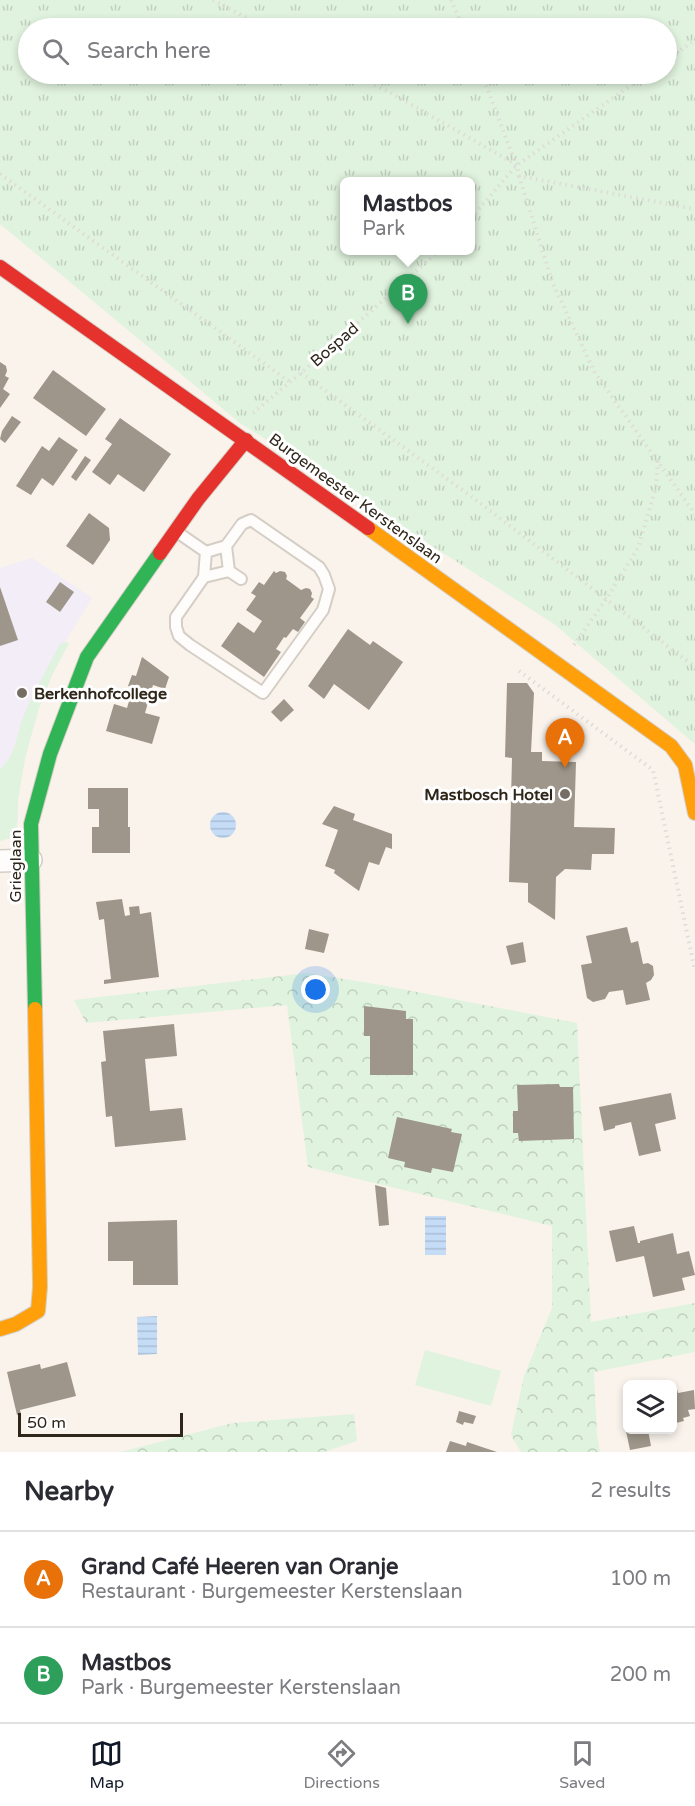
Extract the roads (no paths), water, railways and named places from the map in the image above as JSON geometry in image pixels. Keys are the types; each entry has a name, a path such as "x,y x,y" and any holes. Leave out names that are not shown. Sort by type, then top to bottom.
{"street":[{"name":"Burgemeester Kerstenslaan","path":"0,267 246,440 671,746 690,768"},
{"name":"Grieglaan","path":"0,1329 16,1324 38,1311 40,1287 31,824 50,754 87,657 217,474 246,440"},
{"path":"690,768 695,813"},
{"path":"0,861 31,860"}],"lane":[{"path":"251,520 319,567 324,575 329,589 323,609 263,693 179,636 176,617 204,577 206,552 226,546 242,524 251,520"},
{"path":"176,531 206,552"},
{"path":"226,546 229,571"},
{"path":"204,577 229,571 241,579"}],"water":[{"path":"223,812 232,816 236,825 232,834 223,838 214,834 210,825 214,816"},
{"path":"425,1216 446,1216 446,1255 425,1255"},
{"path":"157,1316 157,1354 138,1355 137,1317"}],"place":[{"name":"Mastbos","path":"408,324"},
{"name":"Berkenhofcollege","path":"22,693"},
{"name":"Grand Café Heeren van Oranje","path":"565,768"},
{"name":"Mastbosch Hotel","path":"565,794"}]}
